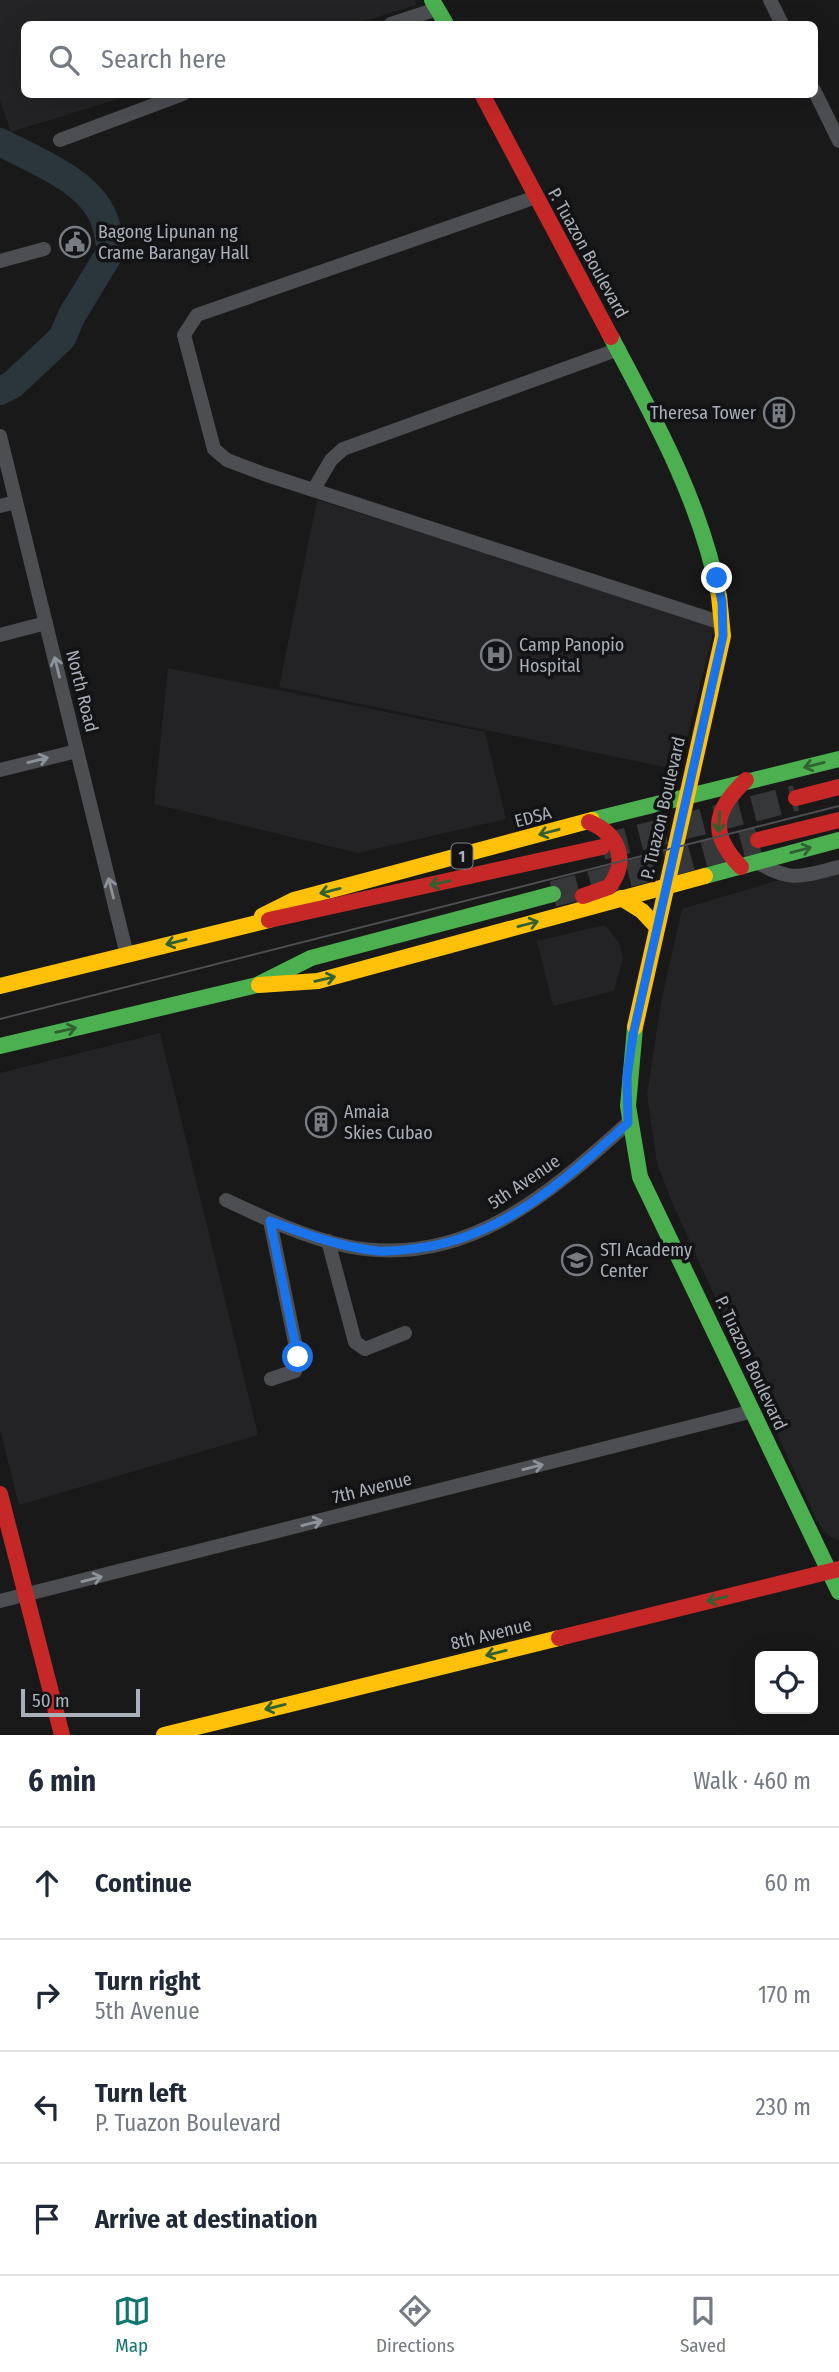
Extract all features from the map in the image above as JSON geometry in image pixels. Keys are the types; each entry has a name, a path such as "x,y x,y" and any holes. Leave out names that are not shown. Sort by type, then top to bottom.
{"main road":[{"path":"435,4 444,21"},
{"name":"P. Tuazon Boulevard","path":"484,98 619,349 678,465 707,536 722,602 723,636 664,887 629,1059 628,1123 640,1177 815,1544 835,1567 839,1592"},
{"name":"EDSA","path":"242,926 294,900 686,795 839,759"},
{"path":"741,867 721,843 718,820 726,798 746,780"},
{"path":"796,798 839,787"},
{"path":"758,841 839,820"},
{"path":"559,915 577,898 609,887 616,876 619,851 615,839 608,829 589,822"},
{"path":"0,1046 257,985 318,981 839,840"},
{"name":"EDSA","path":"2,986 242,926 602,846"},
{"path":"257,985 311,958 553,894"},
{"path":"621,898 642,911 656,926"},
{"path":"0,1494 62,1735"},
{"name":"8th Avenue","path":"163,1735 835,1567"}],"street":[{"path":"770,0 780,21"},
{"path":"398,21 435,4"},
{"path":"61,140 172,98"},
{"path":"818,98 839,141"},
{"path":"536,197 197,315 184,335 214,449 227,460 264,474 722,623"},
{"path":"0,261 44,249"},
{"path":"314,489 331,460 343,449 619,349"},
{"name":"North Road","path":"0,436 127,955"},
{"path":"0,506 16,502"},
{"path":"0,635 46,623"},
{"path":"0,770 77,751"},
{"path":"757,862 778,875 793,878 839,867"},
{"name":"5th Avenue","path":"226,1200 270,1221 328,1241 381,1251 447,1242 491,1227 518,1213 566,1179 628,1123"},
{"path":"270,1221 298,1357 295,1371 271,1379"},
{"path":"328,1241 355,1342 365,1349 405,1333"},
{"name":"7th Avenue","path":"0,1601 753,1411"}],"shaded area":[{"path":"0,0 415,0 416,5 365,21 21,21 21,98 121,98 11,132 0,100"},
{"name":"Camp Panopio Hospital","path":"317,500 715,625 679,770 279,687"},
{"path":"168,668 485,732 506,819 358,853 154,804"},
{"path":"839,862 839,1540 827,1535 816,1519 675,1209 657,1164 647,1094 662,997 682,909"},
{"path":"605,925 619,943 623,958 614,991 553,1006 537,941"},
{"path":"160,1033 258,1435 19,1505 0,1429 0,1073"}],"waterway":[{"path":"0,142 44,164 86,193 97,205 104,219 111,251 72,315 62,338 12,385 0,391"}],"tunnel":[{"path":"602,847 796,798"},
{"path":"553,894 758,840"}],"tram line":[{"path":"0,1019 839,806"}],"traffic: fast":[{"path":"432,0 444,21"},
{"path":"611,337 660,431 689,495 711,561 719,596"},
{"path":"592,820 839,759"},
{"path":"705,876 839,840"},
{"path":"0,1046 257,985 311,958 553,894"},
{"path":"635,1027 628,1106 640,1177 839,1592"}],"traffic: slow":[{"path":"635,1027 723,636 719,596"},
{"path":"262,916 294,900 592,820"},
{"path":"259,985 318,981 705,876"},
{"path":"621,898 642,911 656,926"},
{"path":"0,986 269,920"},
{"path":"164,1735 559,1638"}],"traffic: jam":[{"path":"484,98 611,337"},
{"path":"741,867 724,844 719,823 727,802 746,780"},
{"path":"796,798 839,787"},
{"path":"758,840 839,820"},
{"path":"583,896 609,887 619,868 618,849 614,841 589,822"},
{"path":"269,920 602,847"},
{"path":"0,1494 62,1735"},
{"path":"559,1638 839,1569"}],"place":[{"name":"Bagong Lipunan ng Crame Barangay Hall","path":"75,242"},
{"name":"Theresa Tower","path":"779,413"},
{"name":"Camp Panopio Hospital","path":"496,655"},
{"name":"Amaia Skies Cubao","path":"321,1122"},
{"name":"STI Academy Center","path":"577,1260"}],"route":[{"path":"298,1357 270,1221 345,1246 381,1251 447,1242 491,1227 518,1213 566,1179 628,1123 627,1077 633,1035 723,636 722,602 717,578"}]}
